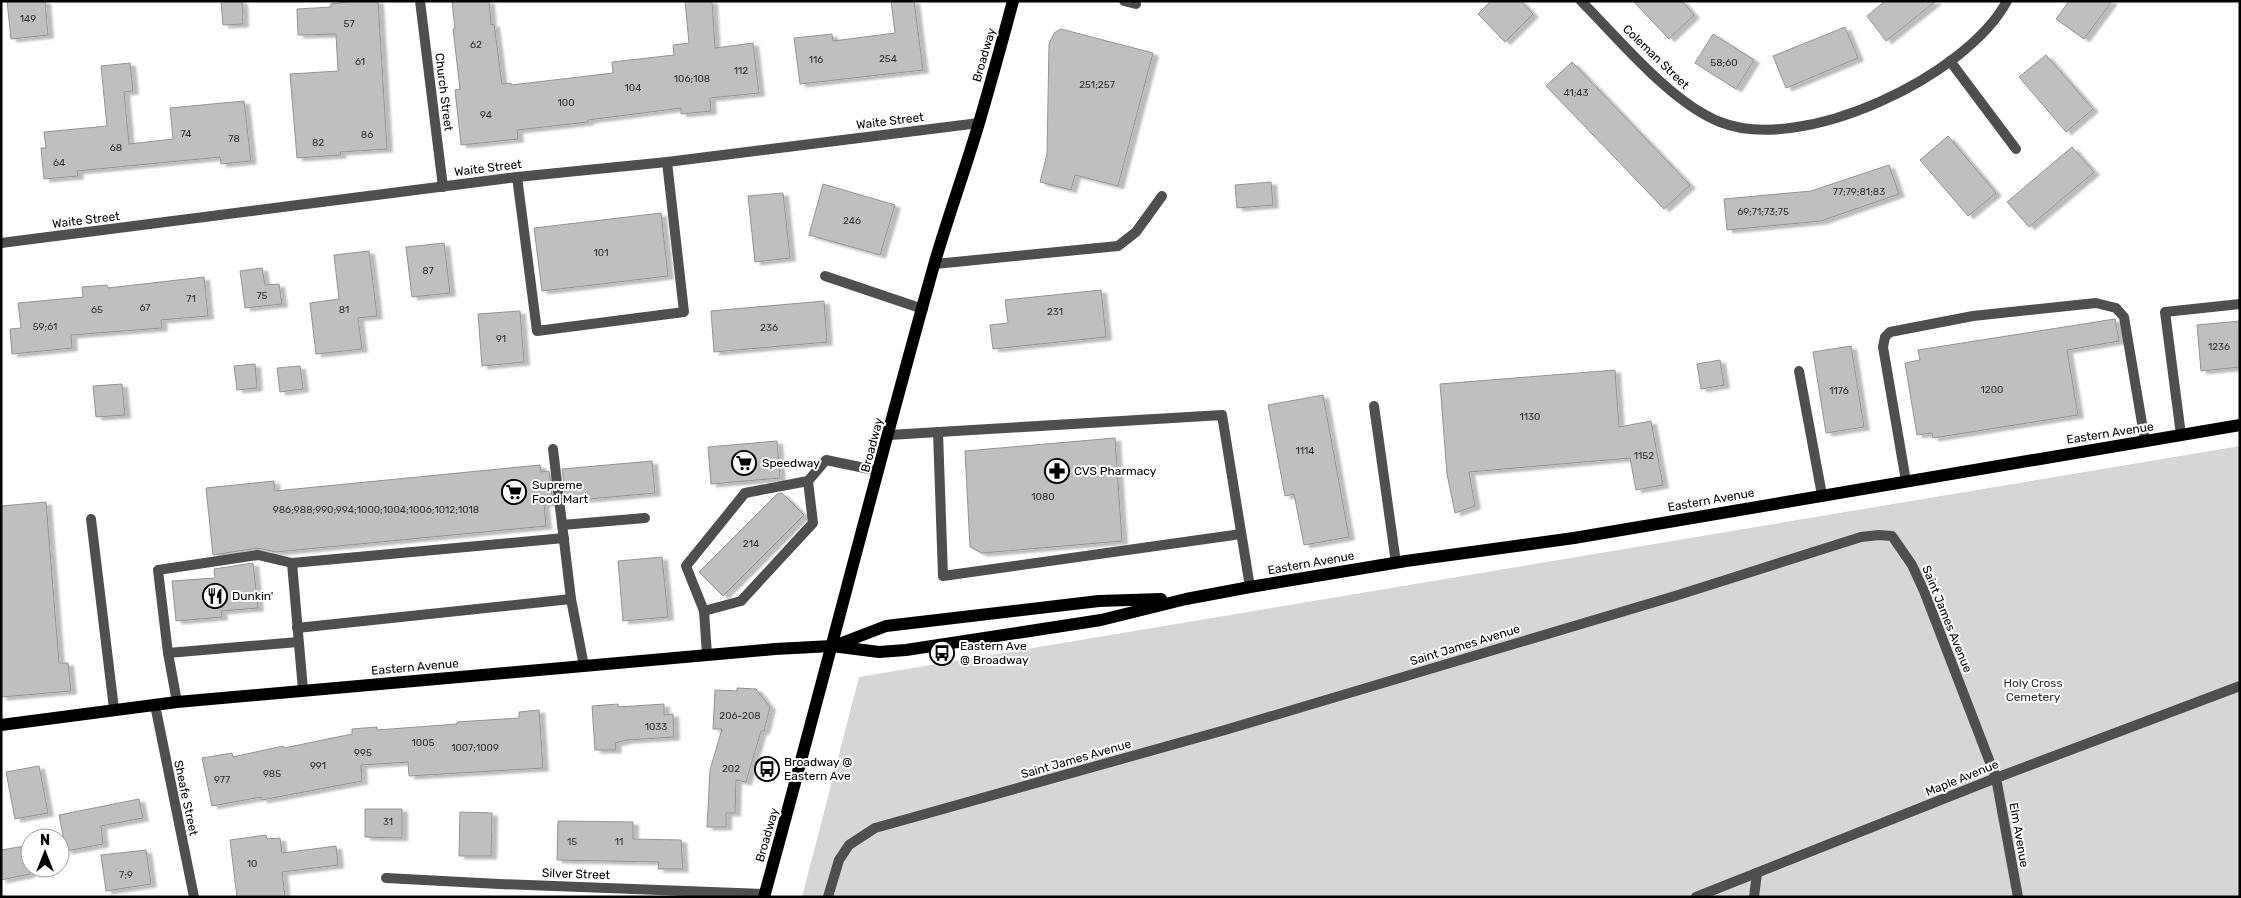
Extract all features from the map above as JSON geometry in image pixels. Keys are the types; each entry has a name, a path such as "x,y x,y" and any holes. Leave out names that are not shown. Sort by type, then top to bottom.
{"main road":[{"name":"Broadway","path":"764,895 935,264 979,123 1014,1"},
{"name":"Eastern Avenue","path":"1,725 177,702 707,655 832,646 879,652 906,650 1101,620 1186,598 1396,563 1574,538 2240,425"},
{"name":"Eastern Avenue","path":"832,646 886,626 1099,601 1186,598"}],"street":[{"name":"Church Street","path":"420,1 443,187"},
{"path":"1124,1 1136,4"},
{"name":"Coleman Street","path":"1581,1 1672,93 1720,122 1757,130 1794,127 1857,113 1931,76 1972,44 2002,11 2007,1"},
{"path":"1950,61 2016,149"},
{"name":"Waite Street","path":"1,243 517,177 667,162 979,123"},
{"path":"517,177 537,331 684,312 667,162"},
{"path":"935,264 1118,246 1136,232 1162,196"},
{"path":"825,276 923,309"},
{"path":"1906,481 1883,347 1885,337 1890,332 1973,316 2096,303 2116,308 2124,317 2145,441"},
{"path":"2181,435 2165,312 2240,304"},
{"path":"1800,371 1822,495"},
{"path":"1374,406 1396,563"},
{"path":"889,435 1222,415 1250,588"},
{"path":"938,432 943,576 1241,534"},
{"path":"553,448 571,599 584,666"},
{"path":"707,655 704,611 686,566 745,494 808,481 826,460 879,471"},
{"path":"704,611 741,601 813,523 808,481"},
{"path":"562,525 646,518"},
{"path":"91,519 114,709"},
{"name":"Saint James Avenue","path":"828,897 839,860 849,845 875,828 1225,730 1675,596 1861,537 1879,535 1892,536 1924,591 1996,778"},
{"path":"177,702 168,653 158,570 258,555 292,563 564,538"},
{"path":"292,563 303,690"},
{"path":"297,628 571,599"},
{"path":"168,653 298,642"},
{"name":"Maple Avenue","path":"1696,897 1996,778 2240,686"},
{"name":"Sheafe Street","path":"155,705 194,897"},
{"name":"Elm Avenue","path":"1996,778 2018,897"},
{"path":"1754,897 1757,873"},
{"name":"Silver Street","path":"386,878 764,895"}],"green space":[{"name":"Holy Cross Cemetery","path":"2240,446 2240,897 802,897 859,677"}],"building":[{"path":"7,1 45,1 48,35 11,39"},
{"path":"221,1 242,1 243,24 223,25"},
{"path":"353,1 378,1 387,149 340,152 341,155 297,158 290,74 338,71 336,34 298,35 297,9 331,7 331,4"},
{"path":"452,1 489,1 491,25 494,24 502,84 511,83 511,85 613,73 612,62 674,55 673,45 689,43 685,1 712,1 715,48 753,43 759,93 710,98 711,111 681,114 681,108 588,120 588,122 517,130 518,139 461,145 455,90 460,89 453,29 455,29"},
{"path":"891,1 914,1 923,70 800,84 794,38 832,34 833,41 895,33"},
{"path":"1491,1 1521,1 1533,14 1505,42 1478,14"},
{"path":"1633,1 1682,1 1694,15 1669,39"},
{"path":"1885,1 1936,1 1886,41 1867,16"},
{"path":"2069,1 2112,1 2084,39 2056,19"},
{"path":"1845,27 1858,58 1786,88 1773,56"},
{"path":"1061,29 1153,53 1118,186 1075,175 1071,190 1040,182 1047,154 1049,44 1054,33"},
{"path":"1713,34 1754,60 1736,89 1695,63"},
{"path":"2046,55 2093,109 2066,132 2019,77"},
{"path":"1572,62 1690,185 1664,209 1546,86"},
{"path":"130,63 133,91 124,92 129,144 173,139 170,108 244,101 251,161 221,164 220,157 77,171 78,176 44,179 41,148 46,148 44,132 107,126 101,66"},
{"path":"1948,136 1996,193 1968,216 1920,160"},
{"path":"2072,147 2094,172 2029,227 2007,202"},
{"path":"1889,165 1899,194 1821,221 1727,230 1724,199 1811,191"},
{"path":"1271,182 1273,205 1237,208 1235,185"},
{"path":"823,184 895,205 880,255 809,235"},
{"path":"783,193 790,258 755,262 748,196"},
{"path":"661,213 668,276 542,291 534,228"},
{"path":"444,243 450,293 412,297 406,247"},
{"path":"369,251 377,316 358,318 362,349 316,354 310,303 339,299 334,255"},
{"path":"262,268 265,285 279,284 282,304 245,308 240,271"},
{"path":"204,277 208,316 161,320 162,328 71,335 72,348 12,354 10,329 21,328 18,303 83,297 82,287 107,285 108,288"},
{"path":"1101,290 1106,337 993,349 990,325 1008,323 1005,300"},
{"path":"824,301 827,342 714,352 711,311"},
{"path":"520,311 524,362 482,366 478,314"},
{"path":"2115,319 2119,341 2067,350 2078,415 1933,438 1932,433 1917,435 1905,363 1920,360 1918,350"},
{"path":"2240,321 2240,367 2201,371 2197,325"},
{"path":"1851,346 1864,427 1826,433 1813,352"},
{"path":"1720,360 1724,385 1701,389 1697,364"},
{"path":"255,364 257,388 237,390 234,366"},
{"path":"300,366 303,389 280,392 277,368"},
{"path":"1615,370 1619,427 1651,421 1663,485 1636,490 1630,458 1469,472 1475,506 1455,513 1447,474 1440,384"},
{"path":"122,384 125,415 96,417 93,386"},
{"path":"1323,395 1349,537 1304,545 1294,494 1285,496 1268,405"},
{"path":"1115,438 1122,541 982,553 970,547 965,451"},
{"name":"Speedway","path":"777,441 780,478 711,484 708,447"},
{"path":"652,461 655,493 566,501 562,469"},
{"path":"540,465 541,472 549,471 553,503 544,503 546,526 276,552 257,548 213,555 206,488 274,481 275,491"},
{"name":"Speedway","path":"782,493 804,515 723,596 699,572 777,494"},
{"path":"46,502 59,663 68,663 71,691 1,697 1,506"},
{"path":"662,557 668,617 623,621 618,561"},
{"name":"Dunkin'","path":"253,563 258,608 221,611 222,617 176,621 172,581 215,578 214,569"},
{"path":"737,688 756,689 770,707 764,731 761,731 746,782 736,780 735,813 726,813 726,827 707,827 710,770 722,729 713,729 715,690 737,691"},
{"path":"618,704 618,707 664,704 664,715 673,714 674,737 627,740 615,743 616,750 595,750 592,706"},
{"path":"539,710 543,768 409,776 408,762 361,765 362,781 262,800 261,797 212,806 202,758 232,753 233,757 283,746 284,748 352,734 352,729 377,727 377,730 519,718 519,712"},
{"path":"39,766 48,813 15,819 6,772"},
{"path":"139,799 143,818 101,826 103,844 70,850 70,828 62,828 59,815"},
{"path":"365,809 402,809 402,838 365,837"},
{"path":"460,812 492,813 491,856 459,856"},
{"path":"558,821 633,822 633,839 681,840 683,869 658,869 659,862 557,860"},
{"path":"266,835 267,839 280,838 282,853 336,846 338,865 282,872 285,897 237,897 230,840"},
{"path":"20,847 20,876 1,880 1,850"},
{"path":"146,850 151,884 106,891 101,855"}],"place":[{"name":"Speedway","path":"744,463"},
{"name":"CVS Pharmacy","path":"1057,471"},
{"name":"Supreme Food Mart","path":"514,492"},
{"name":"Dunkin'","path":"215,596"},
{"name":"Eastern Ave @ Broadway","path":"942,653"},
{"name":"Broadway @ Eastern Ave","path":"767,769"}]}
